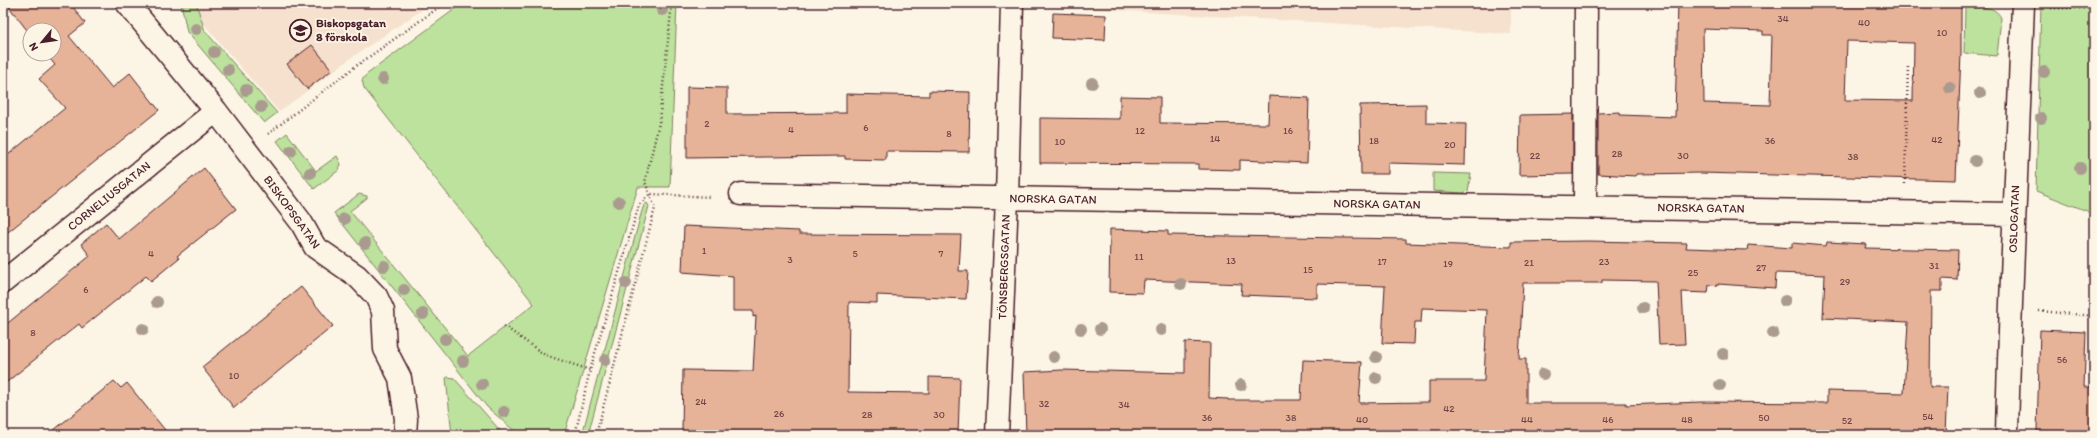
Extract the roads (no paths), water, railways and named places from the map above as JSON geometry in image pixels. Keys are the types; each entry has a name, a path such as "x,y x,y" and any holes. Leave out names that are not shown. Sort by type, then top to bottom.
{"street":[{"name":"BISKOPSGATAN","path":"127,3 216,111 301,222 315,247 357,276 376,296 383,311 385,349 400,378 406,419 405,435"},
{"name":"TÖNSBERGSGATAN","path":"997,435 1007,198 1012,3"},
{"path":"1585,207 1586,3"},
{"name":"OSLOGATAN","path":"2007,435 2011,309 2020,251 2014,214 2019,122 2022,5"},
{"name":"CORNELIUSGATAN","path":"3,282 216,111"},
{"name":"NORSKA GATAN","path":"741,194 2014,214"}],"place":[{"name":"Biskopsgatan 8 förskola","path":"300,30"}]}
